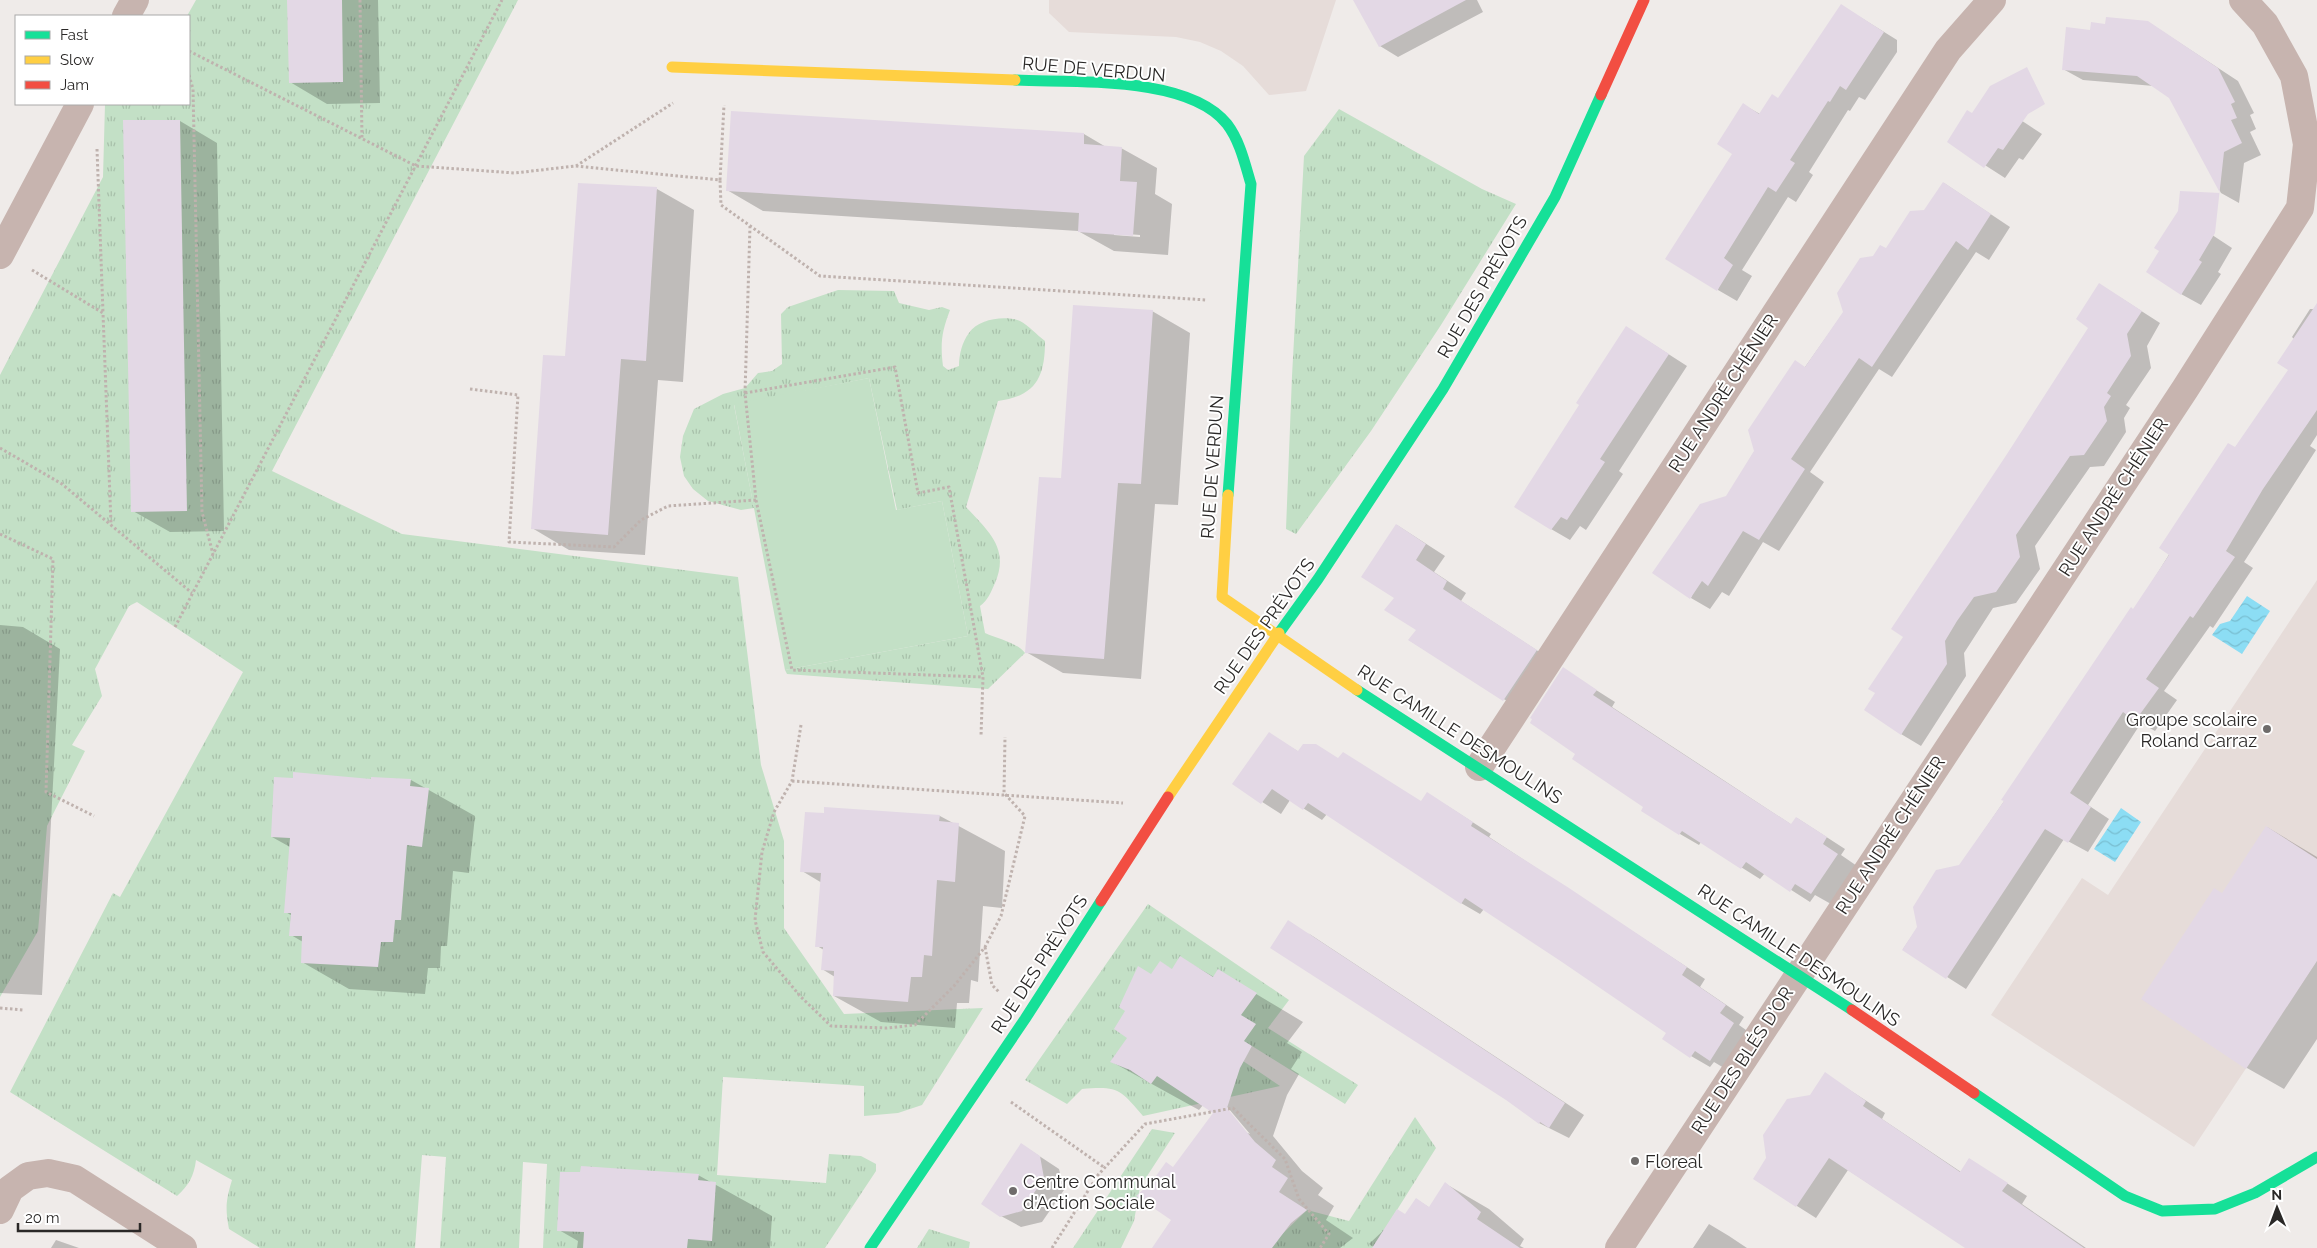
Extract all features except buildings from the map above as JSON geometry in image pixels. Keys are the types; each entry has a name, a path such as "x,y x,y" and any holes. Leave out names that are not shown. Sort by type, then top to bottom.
{"street":[{"path":"127,15 135,0"},
{"name":"RUE DES PRÉVOTS","path":"870,1248 1025,1019 1162,805 1278,634 1318,579 1443,389 1555,197 1644,0"},
{"name":"RUE ANDRÉ CHÉNIER","path":"1479,766 1948,50 1992,0"},
{"name":"RUE ANDRÉ CHÉNIER","path":"1798,973 2185,389 2300,208 2307,144 2294,76 2265,24 2243,0"},
{"name":"RUE DE VERDUN","path":"672,67 1026,80 1156,88 1189,97 1213,110 1231,128 1240,146 1251,184 1222,597 1243,613 1278,634"},
{"path":"1,254 79,105"},
{"name":"RUE CAMILLE DESMOULINS","path":"1278,634 1351,686 1479,766 1798,973 2125,1196 2162,1211 2215,1209 2255,1193 2317,1157"},
{"name":"RUE DES BLÉS D'OR","path":"1619,1248 1798,973"},
{"path":"0,1210 10,1189 16,1184 28,1176 48,1173 75,1179 183,1248"}],"path":[{"path":"360,0 362,139"},
{"path":"175,627 502,0"},
{"path":"190,53 416,166 516,173 575,166 720,180"},
{"path":"726,69 720,180 721,205 820,276 1242,302"},
{"path":"190,78 193,89 202,512 213,554"},
{"path":"575,166 676,102"},
{"path":"97,144 111,524"},
{"path":"750,226 745,393 756,500 792,670 983,677"},
{"path":"1,254 104,313"},
{"path":"745,393 895,367 918,493 949,487 983,677 981,736"},
{"path":"470,389 518,395 509,542 614,548 641,520 668,506 756,500"},
{"path":"0,448 62,484 193,593"},
{"path":"0,534 53,559 46,792 94,816"},
{"path":"801,725 792,780 774,812 762,852 755,920 762,952 801,997 831,1026 887,1028 915,1025 954,986 985,947 1001,916 1025,816 1004,793 1005,737"},
{"path":"792,780 1162,805"},
{"path":"985,947 992,985 1025,1019"},
{"path":"0,1008 22,1010"},
{"path":"982,1082 1105,1168"},
{"path":"1052,1248 1105,1168 1145,1124 1233,1108 1285,1159 1299,1199 1329,1234 1320,1248"}],"shaded area":[{"path":"1049,0 1336,0 1306,91 1269,95 1243,66 1221,51 1200,42 1176,37 1069,32 1049,13"},
{"name":"Groupe scolaire Roland Carraz","path":"2317,580 2317,961 2194,1147 1991,1015 2082,878 2108,895"}],"green space":[{"path":"196,0 518,0 272,471 402,534 738,577 761,765 784,841 784,928 844,1014 983,1008 922,1105 898,1113 864,1116 864,1086 723,1077 717,1175 826,1183 829,1154 861,1156 876,1164 876,1171 825,1248 543,1248 547,1164 523,1162 519,1248 440,1248 446,1157 422,1155 415,1248 260,1248 229,1229 227,1204 232,1180 196,1160 190,1180 177,1196 10,1092 113,893 120,897 243,672 137,602 129,606 95,669 102,696 72,745 85,751 47,826 38,931 0,997 0,375 103,177 105,105 190,105 190,15 188,15"},
{"path":"1339,109 1482,189 1516,204 1441,325 1371,431 1296,534 1286,529 1304,156"},
{"path":"838,290 894,291 899,303 929,310 942,307 950,310 943,331 942,344 943,366 948,370 959,366 964,340 973,328 985,321 1007,318 1020,321 1045,341 1043,365 1036,383 1021,395 998,401 966,507 989,532 998,550 1000,560 999,571 991,593 980,606 985,633 1012,643 1025,653 988,689 787,674 785,670 968,636 942,501 897,510 869,378 734,405 754,508 741,510 708,501 693,489 684,476 680,457 683,436 694,409 723,394 745,388 758,373 772,371 782,364 781,314 788,307"},
{"path":"869,378 896,510 942,501 968,636 785,670 734,404"},
{"path":"1148,904 1289,1000 1268,1028 1358,1085 1345,1104 1252,1046 1243,1061 1280,1086 1143,1116 1129,1100 1111,1089 1082,1089 1067,1104 1025,1080"},
{"path":"1415,1117 1436,1148 1373,1248 1268,1248 1307,1210 1349,1221"},
{"path":"1152,1129 1175,1133 1140,1187 1134,1221 1121,1248 1073,1248"},
{"path":"929,1229 970,1242 969,1248 917,1248"}],"water":[{"path":"2247,596 2270,611 2242,654 2212,635 2220,624 2230,621"},
{"path":"2121,808 2141,822 2115,862 2094,849"}],"traffic: fast":[{"path":"1015,80 1097,82 1158,89 1186,97 1209,108 1232,131 1242,153 1251,184 1228,495"},
{"path":"1279,633 1318,579 1443,389 1555,197 1601,95"},
{"path":"1357,690 1852,1010"},
{"path":"870,1248 1025,1019 1101,901"},
{"path":"1974,1093 2125,1196 2162,1211 2215,1209 2255,1193 2317,1157"}],"traffic: slow":[{"path":"672,67 1015,80"},
{"path":"1228,495 1222,597 1357,690"},
{"path":"1168,797 1279,633"}],"traffic: jam":[{"path":"1601,95 1644,0"},
{"path":"1101,901 1168,797"},
{"path":"1852,1010 1974,1093"}],"place":[{"name":"Groupe scolaire Roland Carraz","path":"2267,729"},
{"name":"Floreal","path":"1635,1161"},
{"name":"Centre Communal d'Action Sociale","path":"1013,1191"}]}
